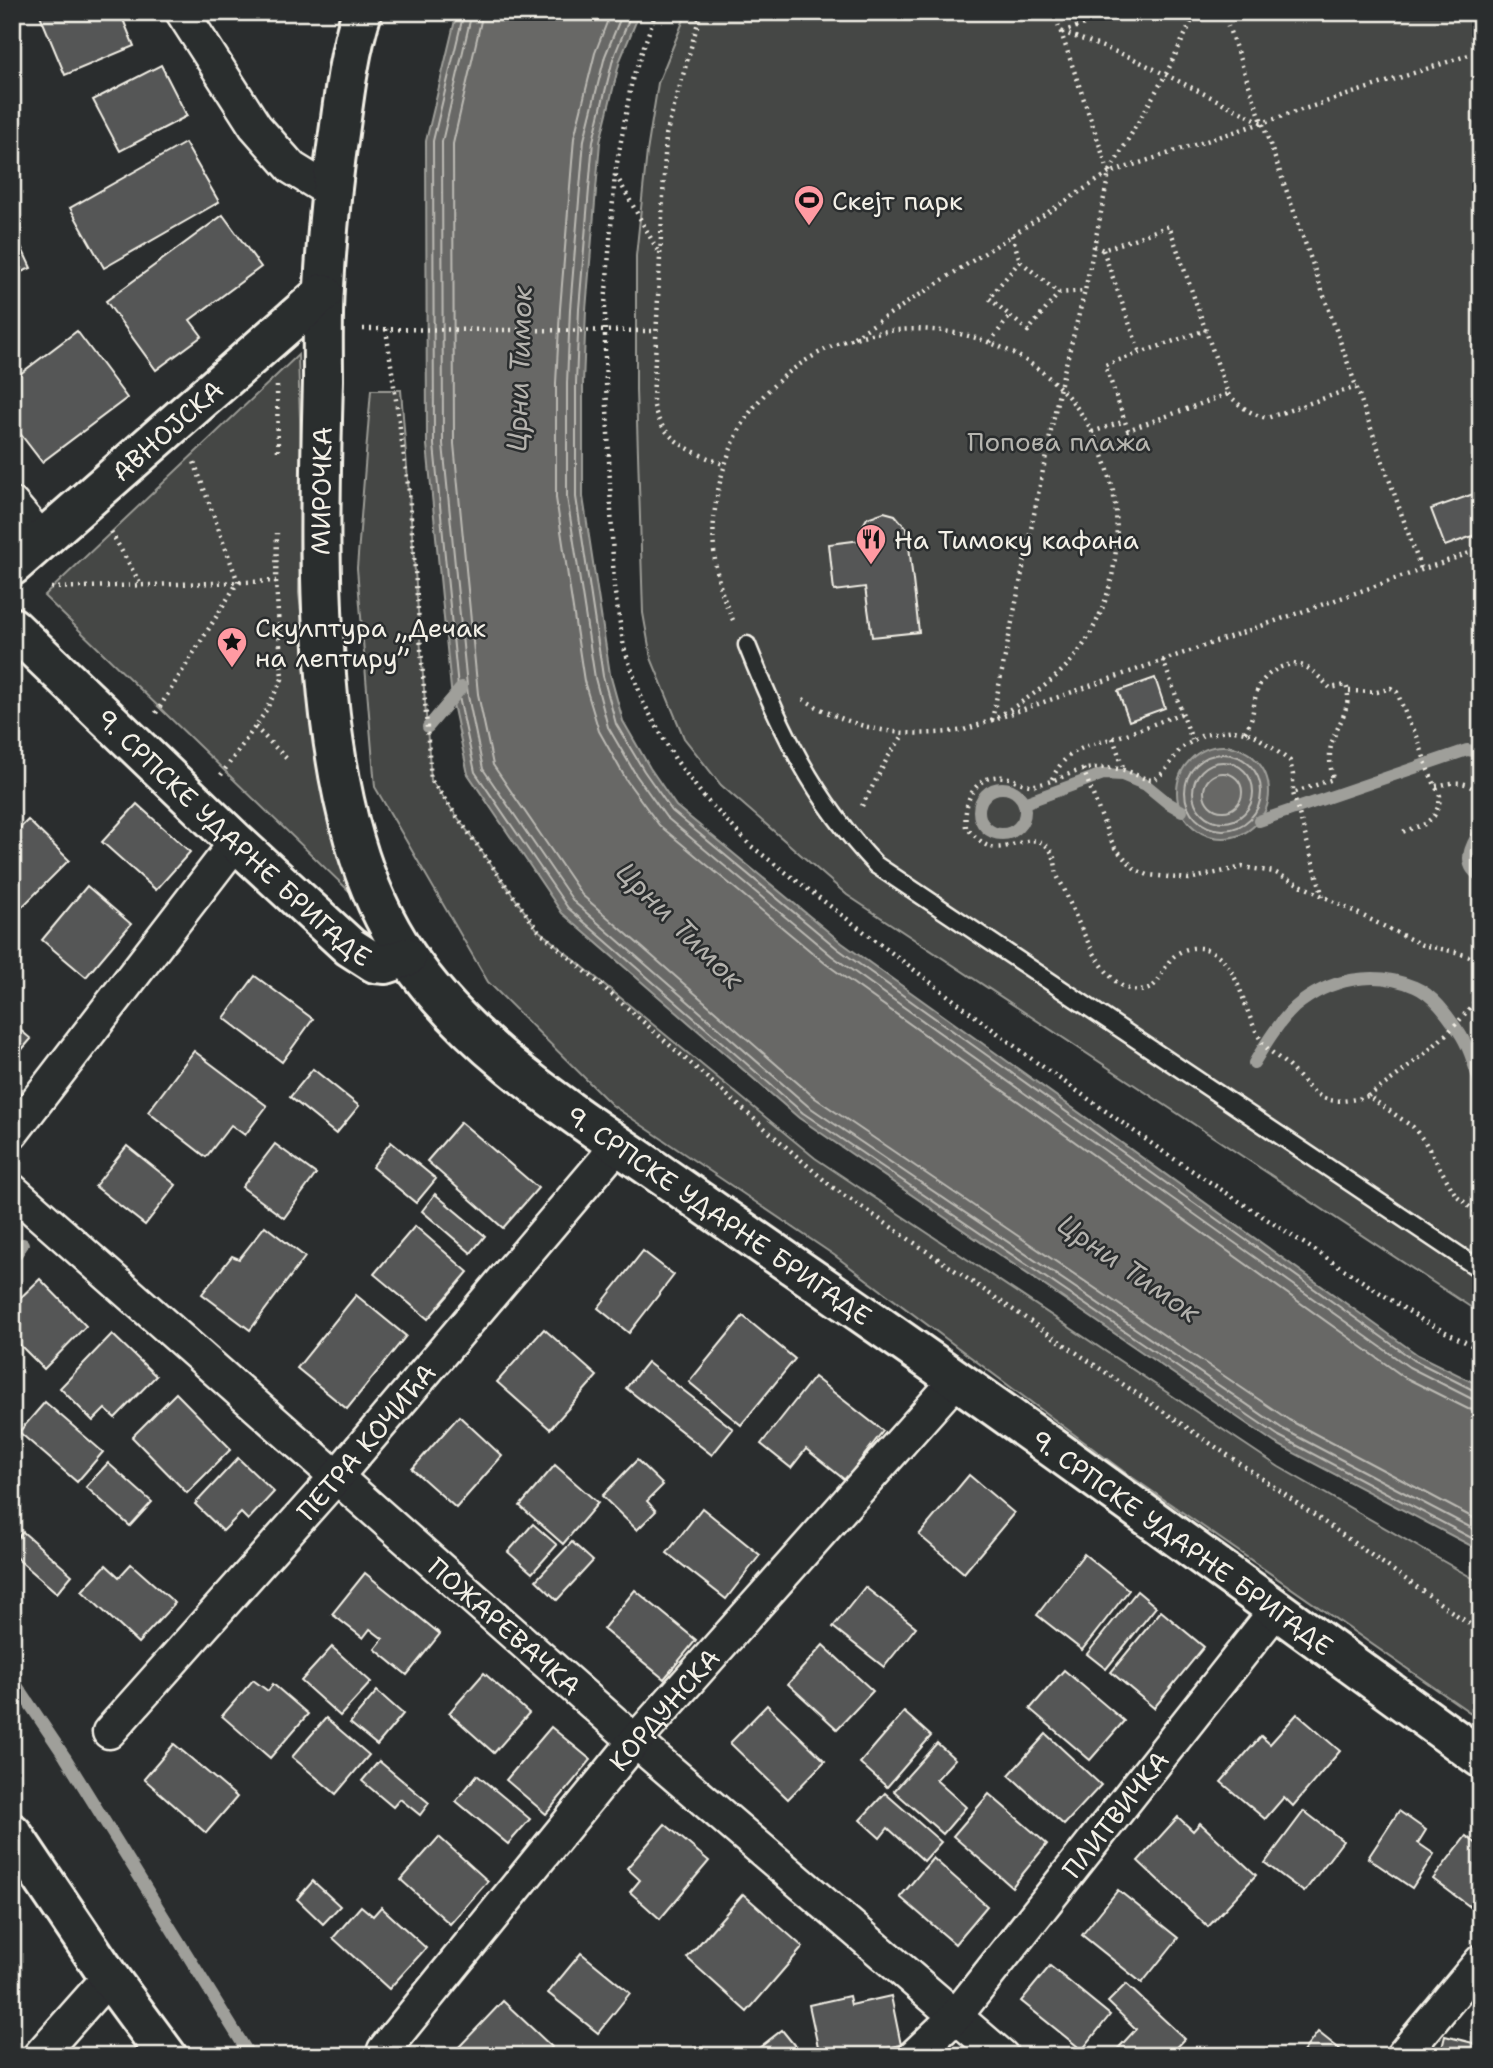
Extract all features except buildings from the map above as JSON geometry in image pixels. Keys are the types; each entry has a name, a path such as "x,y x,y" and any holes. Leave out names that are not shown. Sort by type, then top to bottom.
{"street":[{"path":"181,12 255,126 292,168 331,192"},
{"name":"МИРОЧКА","path":"362,12 342,109 331,192 323,293 319,556 323,651 336,761 346,807 362,863 381,912 407,957"},
{"name":"АВНОЈСКА","path":"12,566 323,293"},
{"path":"12,504 42,539"},
{"name":"9. СРПСКЕ УДАРНЕ БРИГАДЕ","path":"12,627 236,842 363,957 375,963 386,964 407,957 458,1018 511,1067 618,1145 957,1379 1481,1758"},
{"path":"12,1133 236,842"},
{"name":"ПЕТРА КОЧИЋА","path":"109,1732 337,1476 618,1145"},
{"name":"ПОЖАРЕВАЧКА","path":"12,1190 635,1741 1002,2056"},
{"name":"КОРДУНСКА","path":"384,2050 635,1741 957,1379"},
{"name":"ПЛИТВИЧКА","path":"914,2056 955,2017 1276,1609"},
{"path":"12,1833 109,1977 167,2056"},
{"path":"1402,2056 1481,1961"},
{"path":"39,2056 109,1977"}],"lane":[{"path":"747,645 797,757 819,795 847,835 876,865 1481,1270"}],"path":[{"path":"656,12 632,80 615,174 659,254"},
{"path":"701,12 666,135 653,400 654,415 672,438 686,448 723,464"},
{"path":"1054,12 1109,173"},
{"path":"1061,32 1118,12"},
{"path":"992,720 1060,387 1085,291 1109,173 1166,74 1196,12"},
{"path":"1223,12 1421,569"},
{"path":"1061,32 1130,57 1262,123"},
{"path":"850,339 1109,173 1481,51"},
{"path":"1094,246 1103,250 1169,226 1228,394 1242,409 1268,418 1356,387"},
{"path":"1012,235 1020,261 1059,293 1085,291"},
{"path":"1103,250 1140,353"},
{"path":"1020,261 989,298 1028,331 1059,293"},
{"path":"990,342 1010,316"},
{"path":"655,331 386,329 409,492 431,780 537,929 832,1187 1257,1475 1481,1632"},
{"path":"747,645 720,588 714,557 714,505 723,464 739,430 760,400 786,374 817,353 850,339 877,332 934,329 990,342 1020,357 1060,387 1092,432 1107,467 1116,503 1117,541 1112,578 1100,614 1073,657 1057,676 1028,699 992,720"},
{"path":"1206,330 1105,365 1128,430 1228,394"},
{"path":"261,348 277,375 278,455"},
{"path":"1092,432 1125,421"},
{"path":"192,455 238,582"},
{"path":"111,532 141,585"},
{"path":"195,803 225,771 256,727 282,679 276,582 277,532"},
{"path":"796,695 829,715 866,728 904,734 964,730 1481,549"},
{"path":"133,744 159,708 238,582"},
{"path":"51,588 276,582"},
{"path":"1163,660 1192,740"},
{"path":"1245,732 1254,714 1257,689 1265,676 1277,670 1291,665 1302,665 1330,688 1346,685 1349,691 1332,742 1330,765 1333,779 1293,793"},
{"path":"1349,691 1395,689 1416,733 1440,796 1440,805 1434,816 1425,824 1399,833"},
{"path":"1052,780 1065,759 1079,749 1183,713"},
{"path":"256,727 288,760"},
{"path":"1323,897 1293,793 1290,761 1256,736 1245,732 1234,730 1203,735 1192,740 1181,747 1164,772 1154,780 1124,770 1098,767 1033,785 1006,777 992,777 977,785 967,797 964,814 966,827 986,845 1010,846 1031,839 1039,841 1049,849 1056,861 1057,875 1087,938 1115,980 1127,989 1152,988 1161,980 1177,953 1196,947 1210,948 1223,959 1234,977 1261,1042 1322,1099 1357,1099 1368,1096 1450,1031 1481,992"},
{"path":"847,835 888,757 904,734"},
{"path":"1113,738 1124,770"},
{"path":"1084,772 1115,848 1136,870 1148,875 1189,879 1243,867 1260,870 1289,878 1422,945 1456,952 1481,961"},
{"path":"1436,786 1453,782 1472,786 1475,790 1474,806 1479,814"},
{"path":"1368,1096 1413,1128 1425,1142 1455,1194 1481,1217"}],"green space":[{"name":"Попова плажа","path":"687,12 1481,12 1481,1314 847,895 721,785 684,738 651,658 643,613 636,390 636,256 647,152 658,83"},
{"path":"298,355 301,451 299,593 316,751 350,892 44,596"},
{"path":"371,390 401,390 431,780 537,929 815,1158 1279,1467 1481,1583 1481,1720 1123,1471 834,1255 612,1105 488,982 375,787 357,568"}],"water":[{"name":"Црни Тимок","path":"457,12 640,12 620,60 600,142 586,310 583,497 610,674 623,721 650,768 676,806 842,943 1418,1355 1481,1386 1481,1551 1275,1443 799,1118 562,913 468,774 452,699 427,445 426,141"},
{"path":"1223,746 1240,750 1255,760 1265,775 1269,792 1265,809 1255,824 1240,834 1223,838 1206,834 1191,824 1181,809 1177,792 1181,775 1191,760 1206,750"}],"waterway":[{"path":"428,727 462,687"},
{"path":"1259,821 1467,750 1481,752"},
{"path":"1024,803 1103,774 1122,775 1146,785 1182,811"},
{"path":"1002,788 1018,795 1025,811 1018,827 1002,834 986,827 979,811 986,795 1002,788"},
{"path":"1481,829 1469,854 1471,866 1481,877"},
{"path":"1254,1063 1283,1020 1308,997 1352,980 1384,979 1415,987 1440,1006 1466,1045 1481,1087"},
{"path":"12,1260 23,1244"},
{"path":"12,1678 65,1757 250,2056"}],"place":[{"name":"Скејт парк","path":"809,227"},
{"name":"На Тимоку кафана","path":"871,566"},
{"name":"Скулптура „Дечак на лептиру”","path":"232,669"}]}
